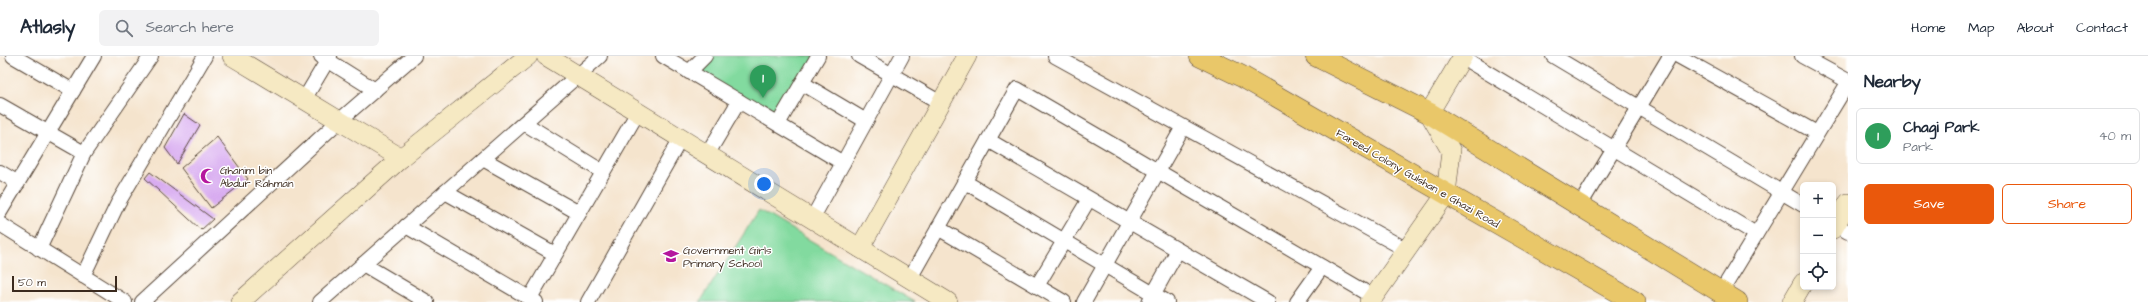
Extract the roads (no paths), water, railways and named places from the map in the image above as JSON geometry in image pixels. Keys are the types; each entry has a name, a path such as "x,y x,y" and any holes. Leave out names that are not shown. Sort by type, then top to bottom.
{"main road":[{"name":"Fareed Colony Gulshan e Ghazi Road","path":"1200,56 1241,76 1635,302"},
{"path":"1316,56 1429,113 1729,297"}],"street":[{"path":"13,56 73,91"},
{"path":"0,212 94,56"},
{"path":"39,249 84,153 151,56"},
{"path":"83,276 118,204 205,56"},
{"path":"232,56 304,98 401,158"},
{"path":"142,302 340,120 413,56"},
{"path":"240,302 401,158 528,56"},
{"path":"546,56 948,302"},
{"path":"324,301 363,264 600,56"},
{"path":"662,56 843,163"},
{"path":"689,72 706,56"},
{"path":"778,124 818,56"},
{"path":"859,56 941,103"},
{"path":"812,219 902,56"},
{"path":"860,248 967,56"},
{"path":"1055,56 1407,250"},
{"path":"1553,56 1800,203"},
{"path":"1580,205 1670,56"},
{"path":"1678,56 1817,133"},
{"path":"1729,297 1756,234 1848,82 1802,56"},
{"path":"304,98 326,57 375,90"},
{"path":"910,278 1016,90 1322,267 1372,299 1446,194 1451,151 1429,113 1462,57 1756,234"},
{"path":"802,83 866,121"},
{"path":"707,155 739,101"},
{"path":"0,105 84,153"},
{"path":"406,226 533,300 555,254 638,112"},
{"path":"524,123 603,172"},
{"path":"1084,302 1184,127"},
{"path":"588,302 681,138"},
{"path":"988,140 1268,302"},
{"path":"483,159 579,214"},
{"path":"0,172 18,183"},
{"path":"964,182 1105,265 1151,298 1167,302"},
{"path":"445,192 555,254"},
{"path":"1037,286 1090,199"},
{"path":"1837,227 1848,203"},
{"path":"0,224 125,302"},
{"path":"938,228 1064,302"},
{"path":"1151,298 1178,250"},
{"path":"363,264 427,302"},
{"path":"1297,302 1322,267"},
{"path":"1792,302 1800,287"}],"place":[{"name":"Chagi Park","path":"763,98"},
{"name":"Ghanim bin Abdur Rahman","path":"208,176"},
{"name":"Government Girls Primary School","path":"671,256"}]}
